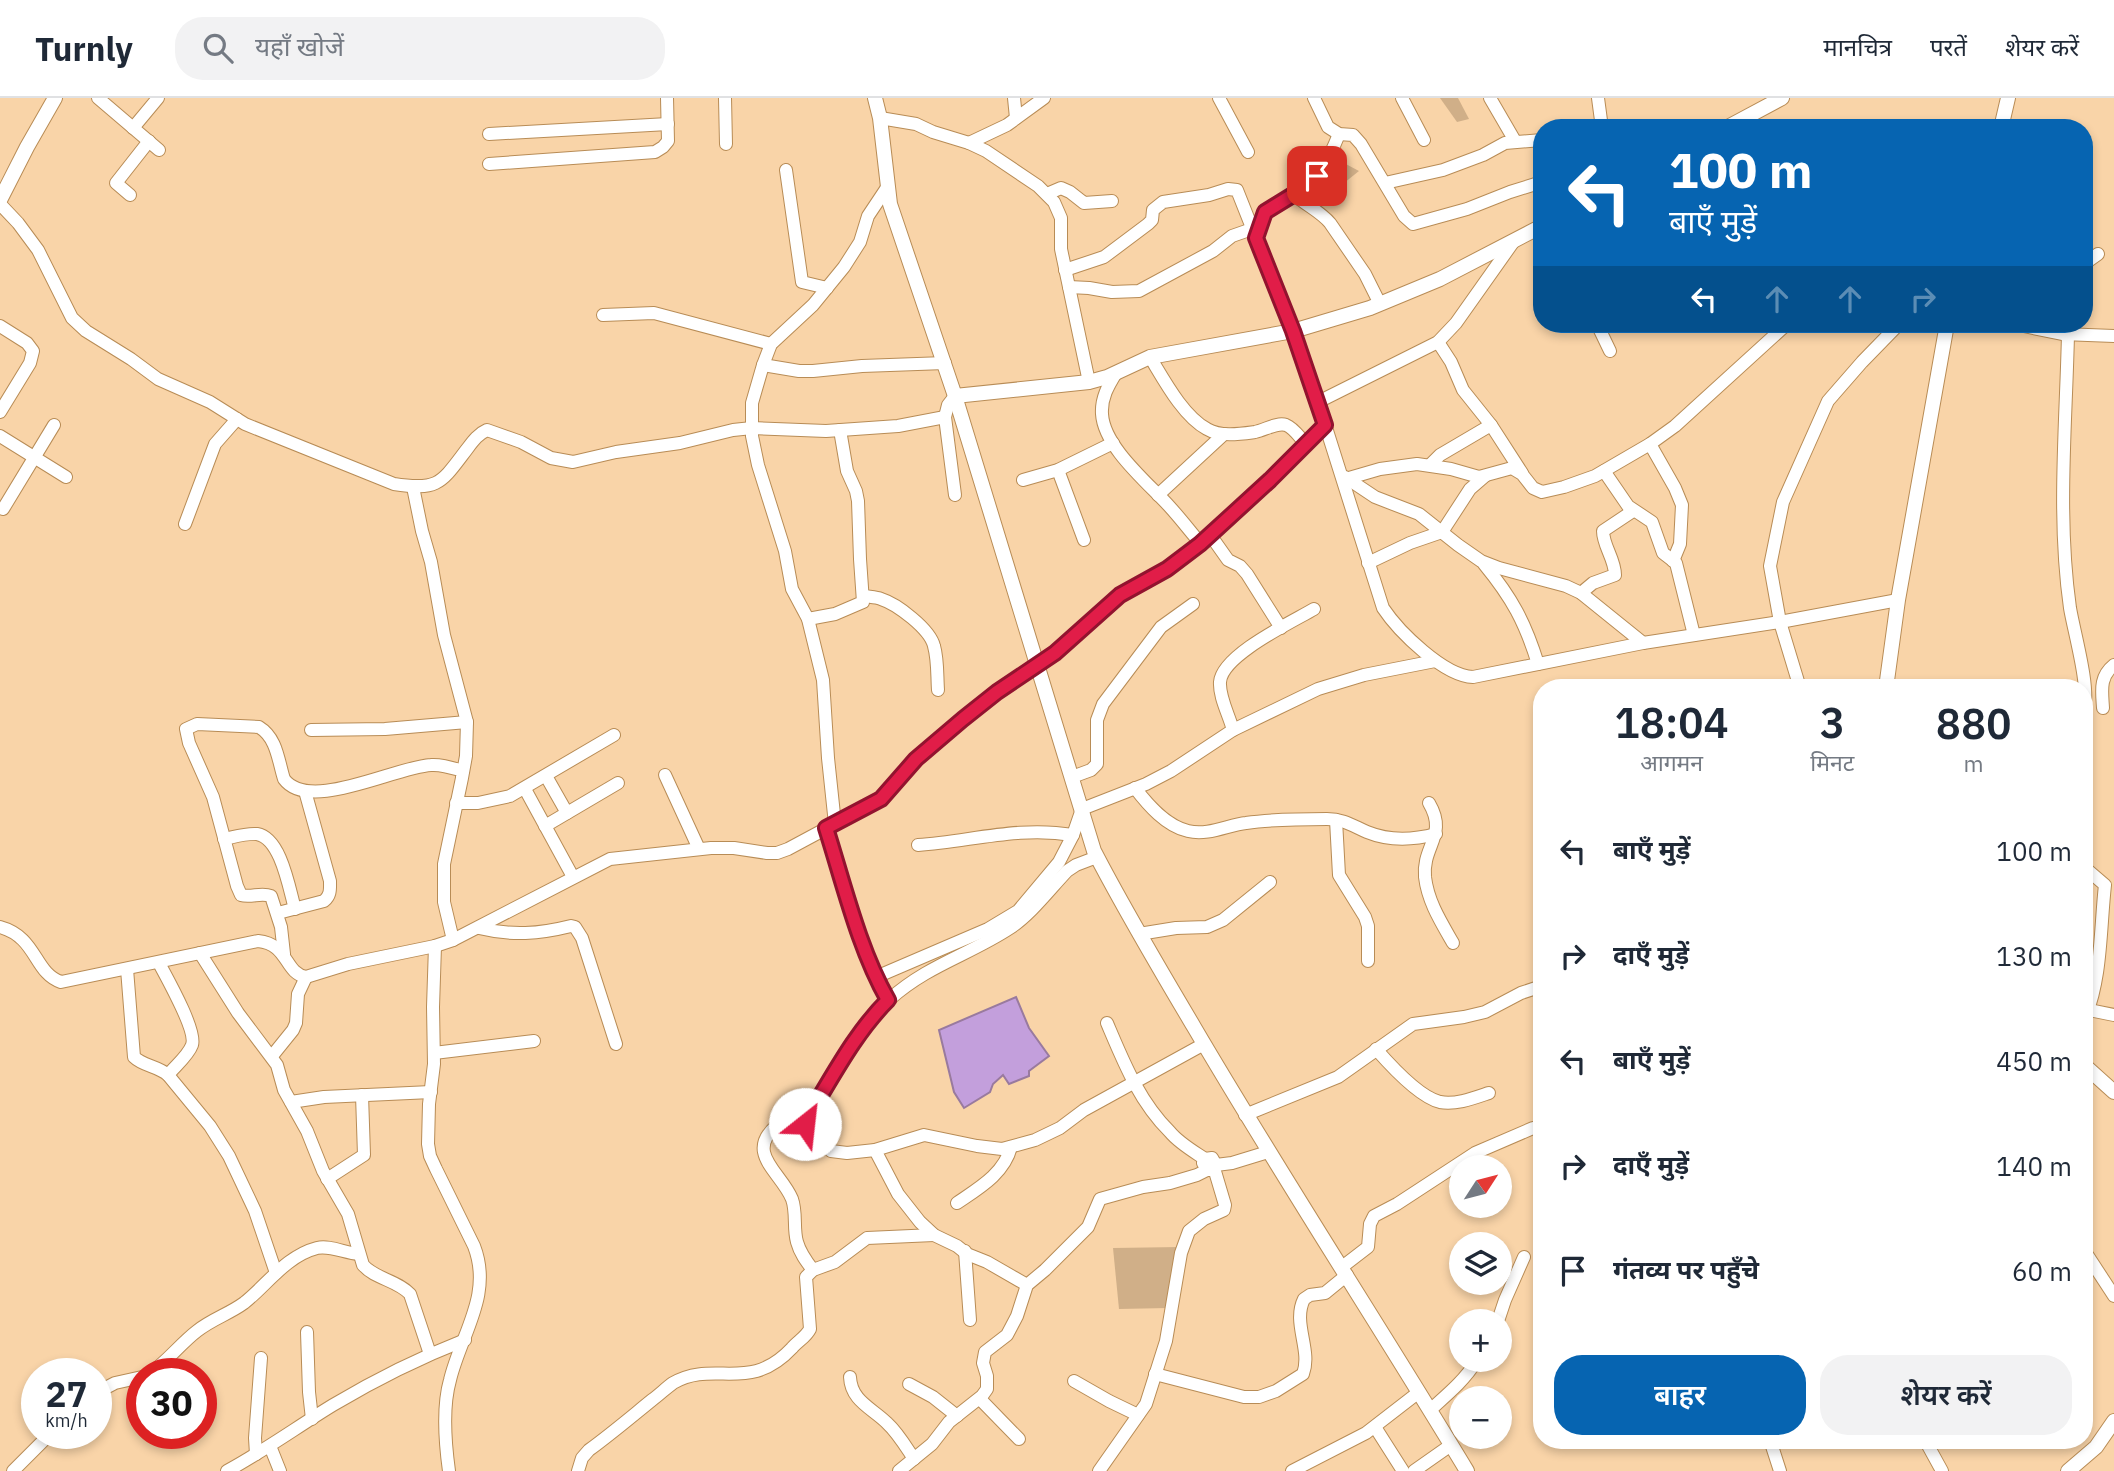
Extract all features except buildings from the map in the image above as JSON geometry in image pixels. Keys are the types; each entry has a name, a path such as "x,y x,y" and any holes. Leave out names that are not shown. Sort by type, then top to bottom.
{"street":[{"path":"55,98 0,202 38,250 77,324 158,379 210,401 237,419 379,480 413,487 434,485 449,473 473,440 487,430 551,458 573,462 733,430 839,430 898,426 945,417"},
{"path":"98,98 159,150"},
{"path":"133,128 158,98"},
{"path":"489,164 655,152 668,141 667,98"},
{"path":"725,98 726,144"},
{"path":"875,98 880,118 890,204 945,363 1097,857 1124,909 1245,1115 1449,1442"},
{"path":"1014,98 1016,118"},
{"path":"969,143 995,132 1044,98"},
{"path":"1219,98 1248,152"},
{"path":"1314,98 1328,127 1339,134 1353,135 1357,139 1410,223 1416,225 1533,185"},
{"path":"1402,98 1424,140"},
{"path":"1490,98 1515,141"},
{"path":"1598,98 1601,119"},
{"path":"1743,119 1782,98"},
{"path":"2001,119 2008,98"},
{"path":"880,118 903,121 969,143 986,151 1047,194 1059,210 1061,218 1061,249 1089,382"},
{"path":"489,134 668,124"},
{"path":"1254,233 1265,212 1304,188 1317,176 1339,134"},
{"path":"1385,183 1443,170 1483,155 1505,143 1533,140"},
{"path":"130,195 116,183 149,141"},
{"path":"786,170 803,282 827,288"},
{"path":"887,999 877,980 831,826 824,680 808,619 792,589 785,551 758,465 752,428 752,403 771,344 813,305 856,250 868,216 888,186"},
{"path":"1047,194 1061,188 1084,203 1112,201"},
{"path":"1065,270 1097,261 1112,251 1148,224 1152,220 1153,210 1163,202 1197,198 1234,188 1240,195 1293,331 1345,477 1368,564 1383,608 1391,620 1435,661 1454,674 1473,677 1643,643 1898,600"},
{"path":"1294,194 1330,223 1360,265 1380,304"},
{"path":"955,495 945,417 948,405 955,396 1089,382 1150,357 1293,331 1380,304 1440,279 1533,231"},
{"path":"1069,287 1112,292 1139,291 1213,251 1232,236 1254,233"},
{"path":"1318,402 1438,342 1456,323 1514,241"},
{"path":"2093,258 2098,254"},
{"path":"603,315 654,313 771,344"},
{"path":"0,326 27,343 33,351 30,363 0,412"},
{"path":"1601,333 1610,351"},
{"path":"1438,342 1451,362 1463,390 1492,425 1522,474 1533,488 1542,492 1583,481 1650,444 1693,410 1777,333"},
{"path":"1797,679 1780,622 1770,566 1783,502 1828,401 1890,333"},
{"path":"1887,679 1898,600 1945,333"},
{"path":"2065,333 2064,542 2070,609 2083,679"},
{"path":"2085,333 2114,336"},
{"path":"1150,357 1174,395 1196,421 1215,433 1255,432 1285,424 1306,444"},
{"path":"763,365 813,371 945,363"},
{"path":"1116,373 1106,390 1102,405 1103,423 1113,443 1138,476 1157,495 1228,560 1240,566 1281,628"},
{"path":"185,524 215,444 237,419"},
{"path":"3,509 54,425"},
{"path":"0,927 25,940 50,977 61,982 258,941 276,946 295,972 306,977 348,964 453,940 610,859 724,848 777,853 788,849 881,799 930,746 997,692 1055,653 1120,595 1167,569 1206,540 1325,425"},
{"path":"1430,466 1440,455 1492,425"},
{"path":"808,619 835,614 859,605 864,596 858,501 845,464 839,430"},
{"path":"1157,495 1224,434"},
{"path":"0,436 66,477"},
{"path":"1023,480 1058,470 1113,443"},
{"path":"1650,444 1682,505 1680,544 1673,561"},
{"path":"1345,477 1417,464 1479,477 1512,467 1522,474"},
{"path":"1058,470 1084,540"},
{"path":"1604,471 1633,511 1652,522 1663,553 1678,569 1694,635"},
{"path":"1368,564 1410,543 1442,532 1470,489 1485,476"},
{"path":"1345,477 1375,497 1419,514 1481,561 1501,584 1521,615 1538,664"},
{"path":"413,487 431,562 444,635 467,722 463,771 446,850 443,878 444,902 453,940"},
{"path":"1581,593 1593,583 1615,575 1603,531 1633,511"},
{"path":"1481,561 1581,593 1643,643"},
{"path":"864,596 881,599 892,605 930,636 937,659 938,690"},
{"path":"1072,777 1091,770 1097,764 1097,720 1103,704 1161,627 1193,604"},
{"path":"1233,730 1221,692 1223,671 1235,657 1314,609"},
{"path":"877,980 988,929 1018,911 1059,862 1082,809 1135,788 1182,765 1233,730 1296,698 1364,675 1435,661"},
{"path":"2108,708 2103,679 2107,670 2114,665"},
{"path":"311,730 385,729 467,722"},
{"path":"284,954 278,913 271,896 241,895 237,886 213,797 186,729 191,725 259,727 271,738 284,779 288,784 305,791 335,790 400,770 433,765 463,771"},
{"path":"456,803 497,800 525,789 614,735"},
{"path":"665,775 694,850"},
{"path":"546,776 567,813"},
{"path":"545,826 618,783"},
{"path":"1135,788 1149,806 1170,823 1191,832 1205,832 1258,821 1336,820 1346,821 1389,839 1436,834"},
{"path":"525,789 573,877"},
{"path":"278,913 324,901 330,891 330,881 305,791"},
{"path":"1429,803 1436,814 1436,834 1425,865 1425,877 1430,900 1453,943"},
{"path":"1336,820 1339,875 1365,917 1368,926 1368,961"},
{"path":"918,845 949,843 1012,832 1042,831 1073,835"},
{"path":"224,839 250,834 267,839 279,856 295,909"},
{"path":"806,1129 807,1118 856,1038 887,999 930,970 1012,927 1066,871 1097,857"},
{"path":"2093,875 2105,885 2093,988"},
{"path":"1139,934 1176,928 1208,927 1223,920 1270,882"},
{"path":"478,928 499,933 529,934 575,927 586,949 616,1044"},
{"path":"435,946 434,1053 428,1132 430,1156 479,1258 481,1274 474,1317 453,1368 446,1395 449,1471"},
{"path":"200,953 238,1013 277,1065 284,1090 307,1131 327,1179 348,1214 365,1268 410,1294 430,1354"},
{"path":"159,963 193,1038 189,1050 167,1075"},
{"path":"127,970 134,1028 134,1058 160,1069 167,1075 210,1126 229,1156 255,1211 276,1273"},
{"path":"272,1056 293,1030 298,994 306,977"},
{"path":"1245,1115 1338,1077 1413,1024 1485,1012 1533,989"},
{"path":"2093,1015 2114,1015"},
{"path":"1099,1471 1146,1404 1166,1341 1184,1243 1189,1231 1204,1219 1224,1210 1225,1205 1210,1166 1171,1135 1144,1102 1107,1023"},
{"path":"434,1053 534,1041"},
{"path":"813,1270 801,1254 797,1242 791,1196 767,1163 763,1151 769,1134 781,1121 794,1122 806,1129 813,1139 831,1151 847,1153 875,1150 924,1135 989,1149 1002,1149 1035,1140 1060,1128 1084,1111 1204,1044"},
{"path":"1376,1049 1404,1079 1436,1100 1453,1103 1489,1093"},
{"path":"2093,1073 2114,1093"},
{"path":"291,1102 324,1097 431,1092"},
{"path":"327,1179 364,1155 362,1096"},
{"path":"1155,1374 1244,1397 1259,1397 1276,1391 1303,1374 1306,1361 1299,1314 1304,1299 1310,1294 1325,1293 1368,1247 1370,1224 1374,1216 1475,1153 1533,1128"},
{"path":"957,1203 998,1172 1011,1147"},
{"path":"875,1150 898,1194 934,1235 1027,1285"},
{"path":"899,1471 932,1444 946,1425 980,1399 987,1389 983,1357 992,1345 1007,1335 1027,1285 1088,1227 1100,1199 1143,1187 1170,1184 1197,1175 1210,1166 1268,1152"},
{"path":"578,1471 582,1458 589,1450 673,1384 707,1374 750,1374 782,1358 810,1329 806,1277 813,1270 835,1262 869,1237 934,1235"},
{"path":"167,1358 212,1320 246,1302 276,1273 304,1253 325,1247 359,1254"},
{"path":"965,1251 970,1320"},
{"path":"1502,1309 1524,1258"},
{"path":"2093,1264 2114,1296"},
{"path":"307,1332 312,1419"},
{"path":"227,1471 394,1371 465,1340"},
{"path":"256,1454 261,1358"},
{"path":"1430,1410 1470,1372"},
{"path":"850,1377 850,1384 860,1401 887,1422 914,1460"},
{"path":"1074,1381 1139,1415"},
{"path":"909,1384 933,1397 957,1416"},
{"path":"1292,1471 1366,1433 1419,1392"},
{"path":"980,1399 1019,1439"},
{"path":"2068,1471 2096,1447 2114,1421"},
{"path":"1375,1427 1403,1471"},
{"path":"2096,1447 2114,1440"},
{"path":"270,1446 280,1471"},
{"path":"1414,1471 1449,1446"},
{"path":"13,1471 35,1449"},
{"path":"1453,1449 1467,1471"},
{"path":"1773,1449 1780,1471"},
{"path":"1930,1449 1942,1471"}],"shaded area":[{"path":"1440,98 1458,98 1469,119 1457,122"},
{"path":"1335,155 1359,171 1329,195 1320,174"},
{"path":"1016,997 1029,1028 1049,1056 1029,1071 1029,1076 1009,1084 1003,1075 993,1084 990,1092 964,1108 954,1092 939,1030"},
{"path":"1180,1247 1168,1308 1119,1309 1113,1248"}],"route":[{"path":"805,1124 856,1038 888,1000 878,984 826,828 881,799 916,759 963,719 997,692 1055,653 1120,595 1167,569 1211,536 1325,425 1293,331 1256,238 1265,212 1304,188 1317,176"}]}
